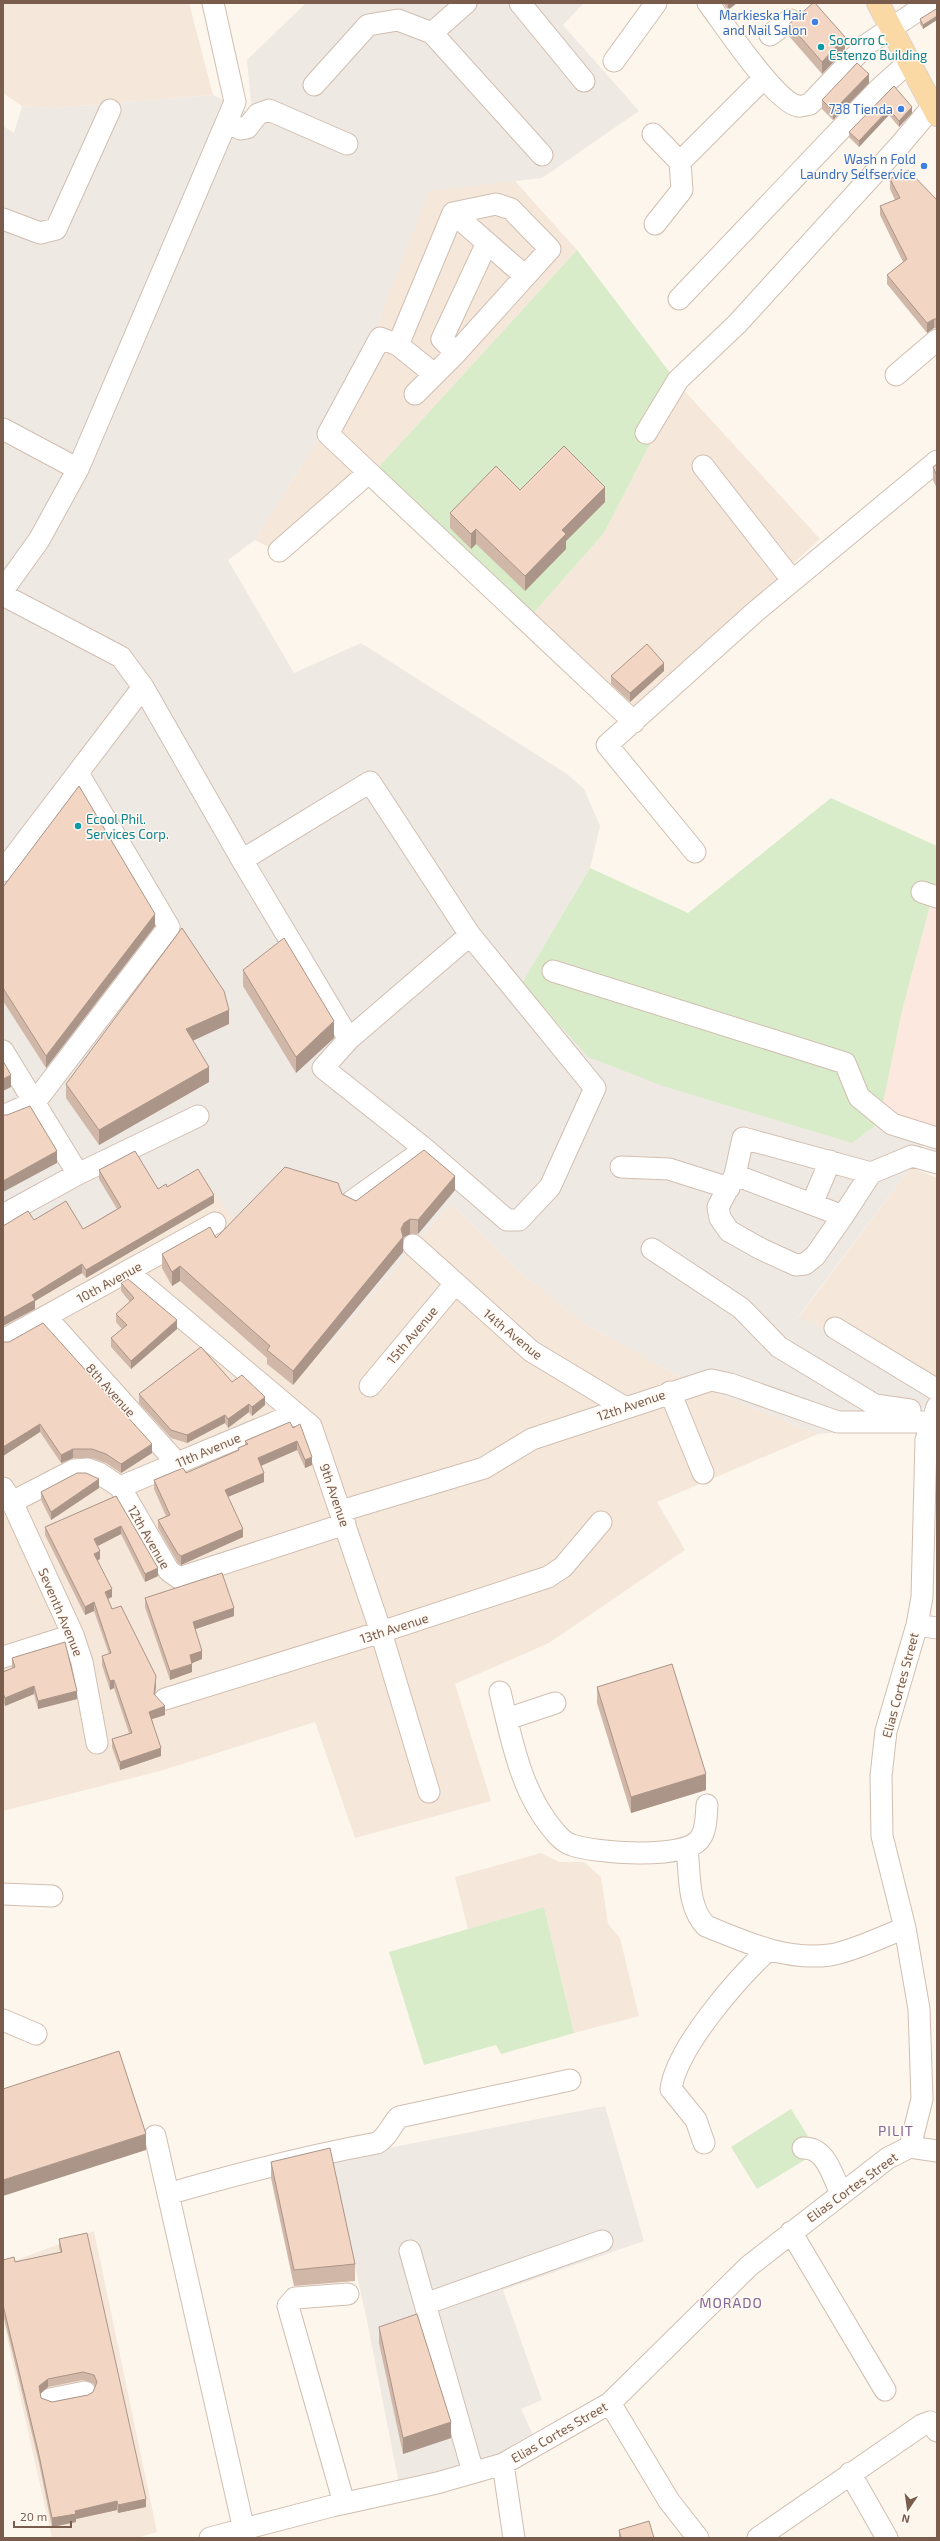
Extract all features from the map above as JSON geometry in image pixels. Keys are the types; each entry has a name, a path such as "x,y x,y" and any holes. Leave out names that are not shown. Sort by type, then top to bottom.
{"main road":[{"path":"878,3 935,110"}],"street":[{"path":"3,590 39,540 78,469 236,98 213,3"},
{"path":"432,33 466,3"},
{"path":"520,3 584,81"},
{"path":"614,61 656,3"},
{"path":"708,3 764,78 788,102 799,107 810,104 866,45 929,3"},
{"path":"314,85 368,25 398,20 432,33 542,155"},
{"path":"770,35 790,20"},
{"path":"679,299 879,89 910,61"},
{"path":"680,162 764,78"},
{"path":"3,219 40,233 56,229 110,110"},
{"path":"226,122 241,129 247,128 258,114 269,110 347,144"},
{"path":"646,433 678,380 737,324 935,110"},
{"path":"653,134 680,162 682,190 655,224"},
{"path":"415,394 456,353 550,249 512,209 496,204 453,213"},
{"path":"453,213 525,276"},
{"path":"398,345 453,213"},
{"path":"456,353 442,339 487,243"},
{"path":"434,374 398,345 380,338 328,434 367,474 634,722"},
{"path":"896,375 937,340"},
{"path":"3,429 78,469"},
{"path":"695,852 607,745 792,580 937,461"},
{"path":"703,466 792,580"},
{"path":"279,551 367,474"},
{"path":"3,595 121,657 143,687 242,860 349,1039"},
{"path":"3,871 143,687"},
{"path":"3,1116 36,1102 169,927 78,773"},
{"path":"242,860 370,782 470,935 595,1088 550,1188 519,1220 507,1220 425,1149 323,1068 349,1039 470,935"},
{"path":"553,971 845,1064 859,1097 892,1124 937,1138"},
{"path":"3,1051 36,1102 78,1174"},
{"path":"3,1215 78,1174 198,1116"},
{"path":"871,1173 743,1138 732,1181 718,1207 720,1218 729,1231 761,1250 796,1265 805,1264 815,1256 871,1173 912,1156 937,1163"},
{"path":"352,1201 425,1149"},
{"path":"812,1204 830,1161"},
{"path":"621,1167 669,1169 732,1181 812,1204 843,1216"},
{"name":"10th Avenue","path":"3,1340 215,1223"},
{"name":"14th Avenue","path":"413,1245 454,1285 531,1351 624,1407"},
{"path":"652,1249 742,1308 779,1347 874,1405 934,1414"},
{"name":"9th Avenue","path":"128,1272 311,1426 381,1632 428,1792"},
{"name":"15th Avenue","path":"370,1386 454,1285"},
{"name":"8th Avenue","path":"46,1317 177,1463"},
{"path":"835,1328 937,1390"},
{"name":"12th Avenue","path":"8,1495 74,1470 88,1469 99,1473 120,1487 169,1571 179,1578 484,1468 532,1439 670,1392 715,1380 838,1422 934,1414"},
{"path":"670,1392 703,1474"},
{"name":"11th Avenue","path":"120,1487 295,1414"},
{"name":"Elias Cortes Street","path":"210,2538 344,2503 436,2484 503,2464 610,2403 749,2266 888,2158 910,2147 922,2099 922,2051 919,2009 905,1928 882,1836 881,1776 886,1731 917,1625 924,1561 926,1440 934,1414"},
{"name":"Seventh Avenue","path":"8,1495 73,1634 82,1662 97,1743"},
{"name":"13th Avenue","path":"165,1699 381,1632 548,1577 563,1568 601,1522"},
{"path":"917,1625 937,1628"},
{"path":"3,1657 73,1634"},
{"path":"500,1692 527,1791 562,1840 571,1845 640,1855 688,1848 699,1840 704,1830 707,1805"},
{"path":"507,1719 555,1703"},
{"path":"688,1848 693,1907 698,1918 706,1926 768,1950 802,1956 831,1955 905,1928"},
{"path":"3,1894 52,1896"},
{"path":"704,2143 696,2120 670,2089 673,2076 696,2036 726,1996 748,1969 768,1950"},
{"path":"3,2020 36,2034"},
{"path":"168,2194 216,2179 322,2153 377,2143 383,2140 390,2126 399,2117 570,2080"},
{"path":"155,2136 244,2530"},
{"path":"910,2147 937,2151"},
{"path":"803,2148 810,2148 823,2155 841,2193"},
{"path":"791,2232 885,2390"},
{"path":"425,2304 602,2240"},
{"path":"410,2251 473,2472"},
{"path":"344,2503 288,2306 294,2298 348,2294"},
{"path":"50,2399 85,2392"},
{"path":"610,2403 669,2501 698,2538"},
{"path":"758,2538 785,2530 850,2472 926,2422 933,2424 937,2431"},
{"path":"503,2464 514,2538"},
{"path":"850,2472 888,2538"}],"shaded area":[{"path":"3,3 189,3 213,95 53,108 22,106 3,93"},
{"path":"306,3 584,3 563,25 639,111 542,178 429,191 369,347 317,441 255,540 228,560 294,673 361,643 567,774 584,789 600,826 590,868 522,983 926,1142 911,1167 799,1316 934,1390 912,1427 818,1434 693,1384 585,1324 517,1270 451,1203 328,1346 216,1245 237,1224 199,1170 146,1204 3,1276 3,126 14,133 22,106 53,108 213,95 252,114 247,60"},
{"path":"515,181 577,250 376,470 282,554 255,540 317,441 369,347 429,190"},
{"path":"680,386 820,539 632,711 531,616 604,533"},
{"path":"931,902 937,904 937,1147 879,1123 902,1011"},
{"path":"911,1167 937,1178 937,1384 934,1390 799,1317"},
{"path":"199,1170 328,1346 451,1203 517,1270 585,1324 693,1384 818,1434 657,1502 685,1550 549,1643 455,1684 491,1801 355,1838 315,1722 160,1771 3,1811 3,1276"},
{"path":"541,1853 559,1862 584,1862 601,1877 608,1924 620,1938 639,2016 574,2033 544,1907 468,1929 455,1877"},
{"path":"605,2106 644,2241 503,2290 542,2400 521,2409 535,2439 482,2461 399,2484 367,2321 331,2159"},
{"path":"94,2231 157,2532 137,2538 52,2538 3,2320 3,2265"}],"green space":[{"path":"577,250 680,386 604,533 531,616 376,470"},
{"path":"831,798 937,846 937,879 902,1011 879,1123 852,1143 663,1086 588,1057 522,983 590,868 688,913"},
{"path":"544,1907 574,2033 501,2054 496,2045 424,2065 389,1952"},
{"path":"791,2109 818,2152 757,2189 731,2147"}],"building":[{"path":"813,3 815,3 845,37 822,62 789,24"},
{"path":"936,9 937,16 923,25 920,19"},
{"path":"857,63 869,74 833,111 822,100"},
{"path":"894,86 912,107 899,121 889,109 859,141 849,132"},
{"path":"908,170 937,200 937,319 927,323 887,275 907,259 880,206 900,198 890,179"},
{"path":"564,446 605,487 562,530 566,534 525,576 476,529 471,534 450,513 496,466 520,490"},
{"path":"937,464 937,476 933,467"},
{"path":"647,644 664,663 630,693 611,676"},
{"path":"79,786 155,914 46,1056 3,988 3,887"},
{"path":"182,928 224,991 229,1010 186,1029 209,1067 99,1130 66,1084"},
{"path":"284,938 334,1021 296,1057 243,970"},
{"path":"3,1061 11,1075 3,1079"},
{"path":"30,1106 57,1151 3,1181 3,1115 7,1115"},
{"path":"424,1150 455,1176 418,1220 410,1219 404,1223 401,1229 403,1237 293,1371 267,1350 270,1346 180,1266 172,1272 162,1254 210,1227 216,1238 285,1167 338,1183 342,1194 356,1201"},
{"path":"135,1151 158,1189 166,1184 167,1187 198,1169 214,1195 86,1270 82,1264 32,1295 35,1300 3,1318 3,1226 28,1211 34,1220 66,1201 83,1229 94,1223 121,1207 99,1170"},
{"path":"128,1279 177,1320 131,1361 111,1338 127,1325 116,1314 134,1298 121,1283"},
{"path":"43,1323 152,1444 121,1464 106,1454 92,1449 73,1449 61,1455 40,1424 3,1447 3,1342 9,1342"},
{"path":"201,1347 232,1382 242,1375 265,1397 252,1407 249,1404 228,1419 225,1415 187,1435 171,1430 139,1394"},
{"path":"290,1422 293,1428 300,1424 312,1457 305,1460 297,1441 258,1458 264,1473 225,1490 243,1529 181,1556 178,1554 158,1520 170,1515 154,1480 183,1468 186,1473 239,1450 238,1448 248,1444 245,1441"},
{"path":"77,1473 86,1473 99,1479 51,1512 41,1492"},
{"path":"116,1496 158,1568 145,1574 121,1526 94,1539 100,1551 94,1554 112,1589 105,1592 112,1609 121,1606 156,1676 154,1694 165,1706 149,1712 161,1748 120,1762 112,1739 132,1733 114,1680 110,1681 102,1656 111,1653 94,1602 85,1607 45,1527"},
{"path":"222,1573 234,1608 193,1622 202,1651 190,1655 192,1664 170,1671 145,1598"},
{"path":"65,1642 77,1691 38,1701 34,1686 5,1698 3,1693 3,1672 15,1667 12,1658"},
{"path":"672,1664 706,1774 631,1797 597,1687"},
{"path":"119,2051 146,2134 3,2180 3,2089"},
{"path":"330,2148 355,2264 294,2270 271,2162"},
{"path":"87,2233 146,2499 118,2505 117,2501 75,2511 76,2514 52,2518 39,2455 3,2305 3,2260 14,2257 15,2262 62,2252 59,2239","holes":["83,2372 94,2375 97,2382 93,2392 88,2395 52,2402 41,2398 39,2386 48,2379"]},
{"path":"417,2314 451,2422 403,2438 379,2327"},
{"path":"649,2521 654,2538 621,2538 619,2530"}],"place":[{"name":"Markieska Hair and Nail Salon","path":"815,22"},
{"name":"Socorro C. Estenzo Building","path":"821,47"},
{"name":"738 Tienda","path":"901,109"},
{"name":"Wash n Fold Laundry Selfservice","path":"924,166"},
{"name":"Ecool Phil. Services Corp.","path":"78,826"}],"district":[{"name":"PILIT","path":"896,2131"},
{"name":"MORADO","path":"731,2303"}]}
